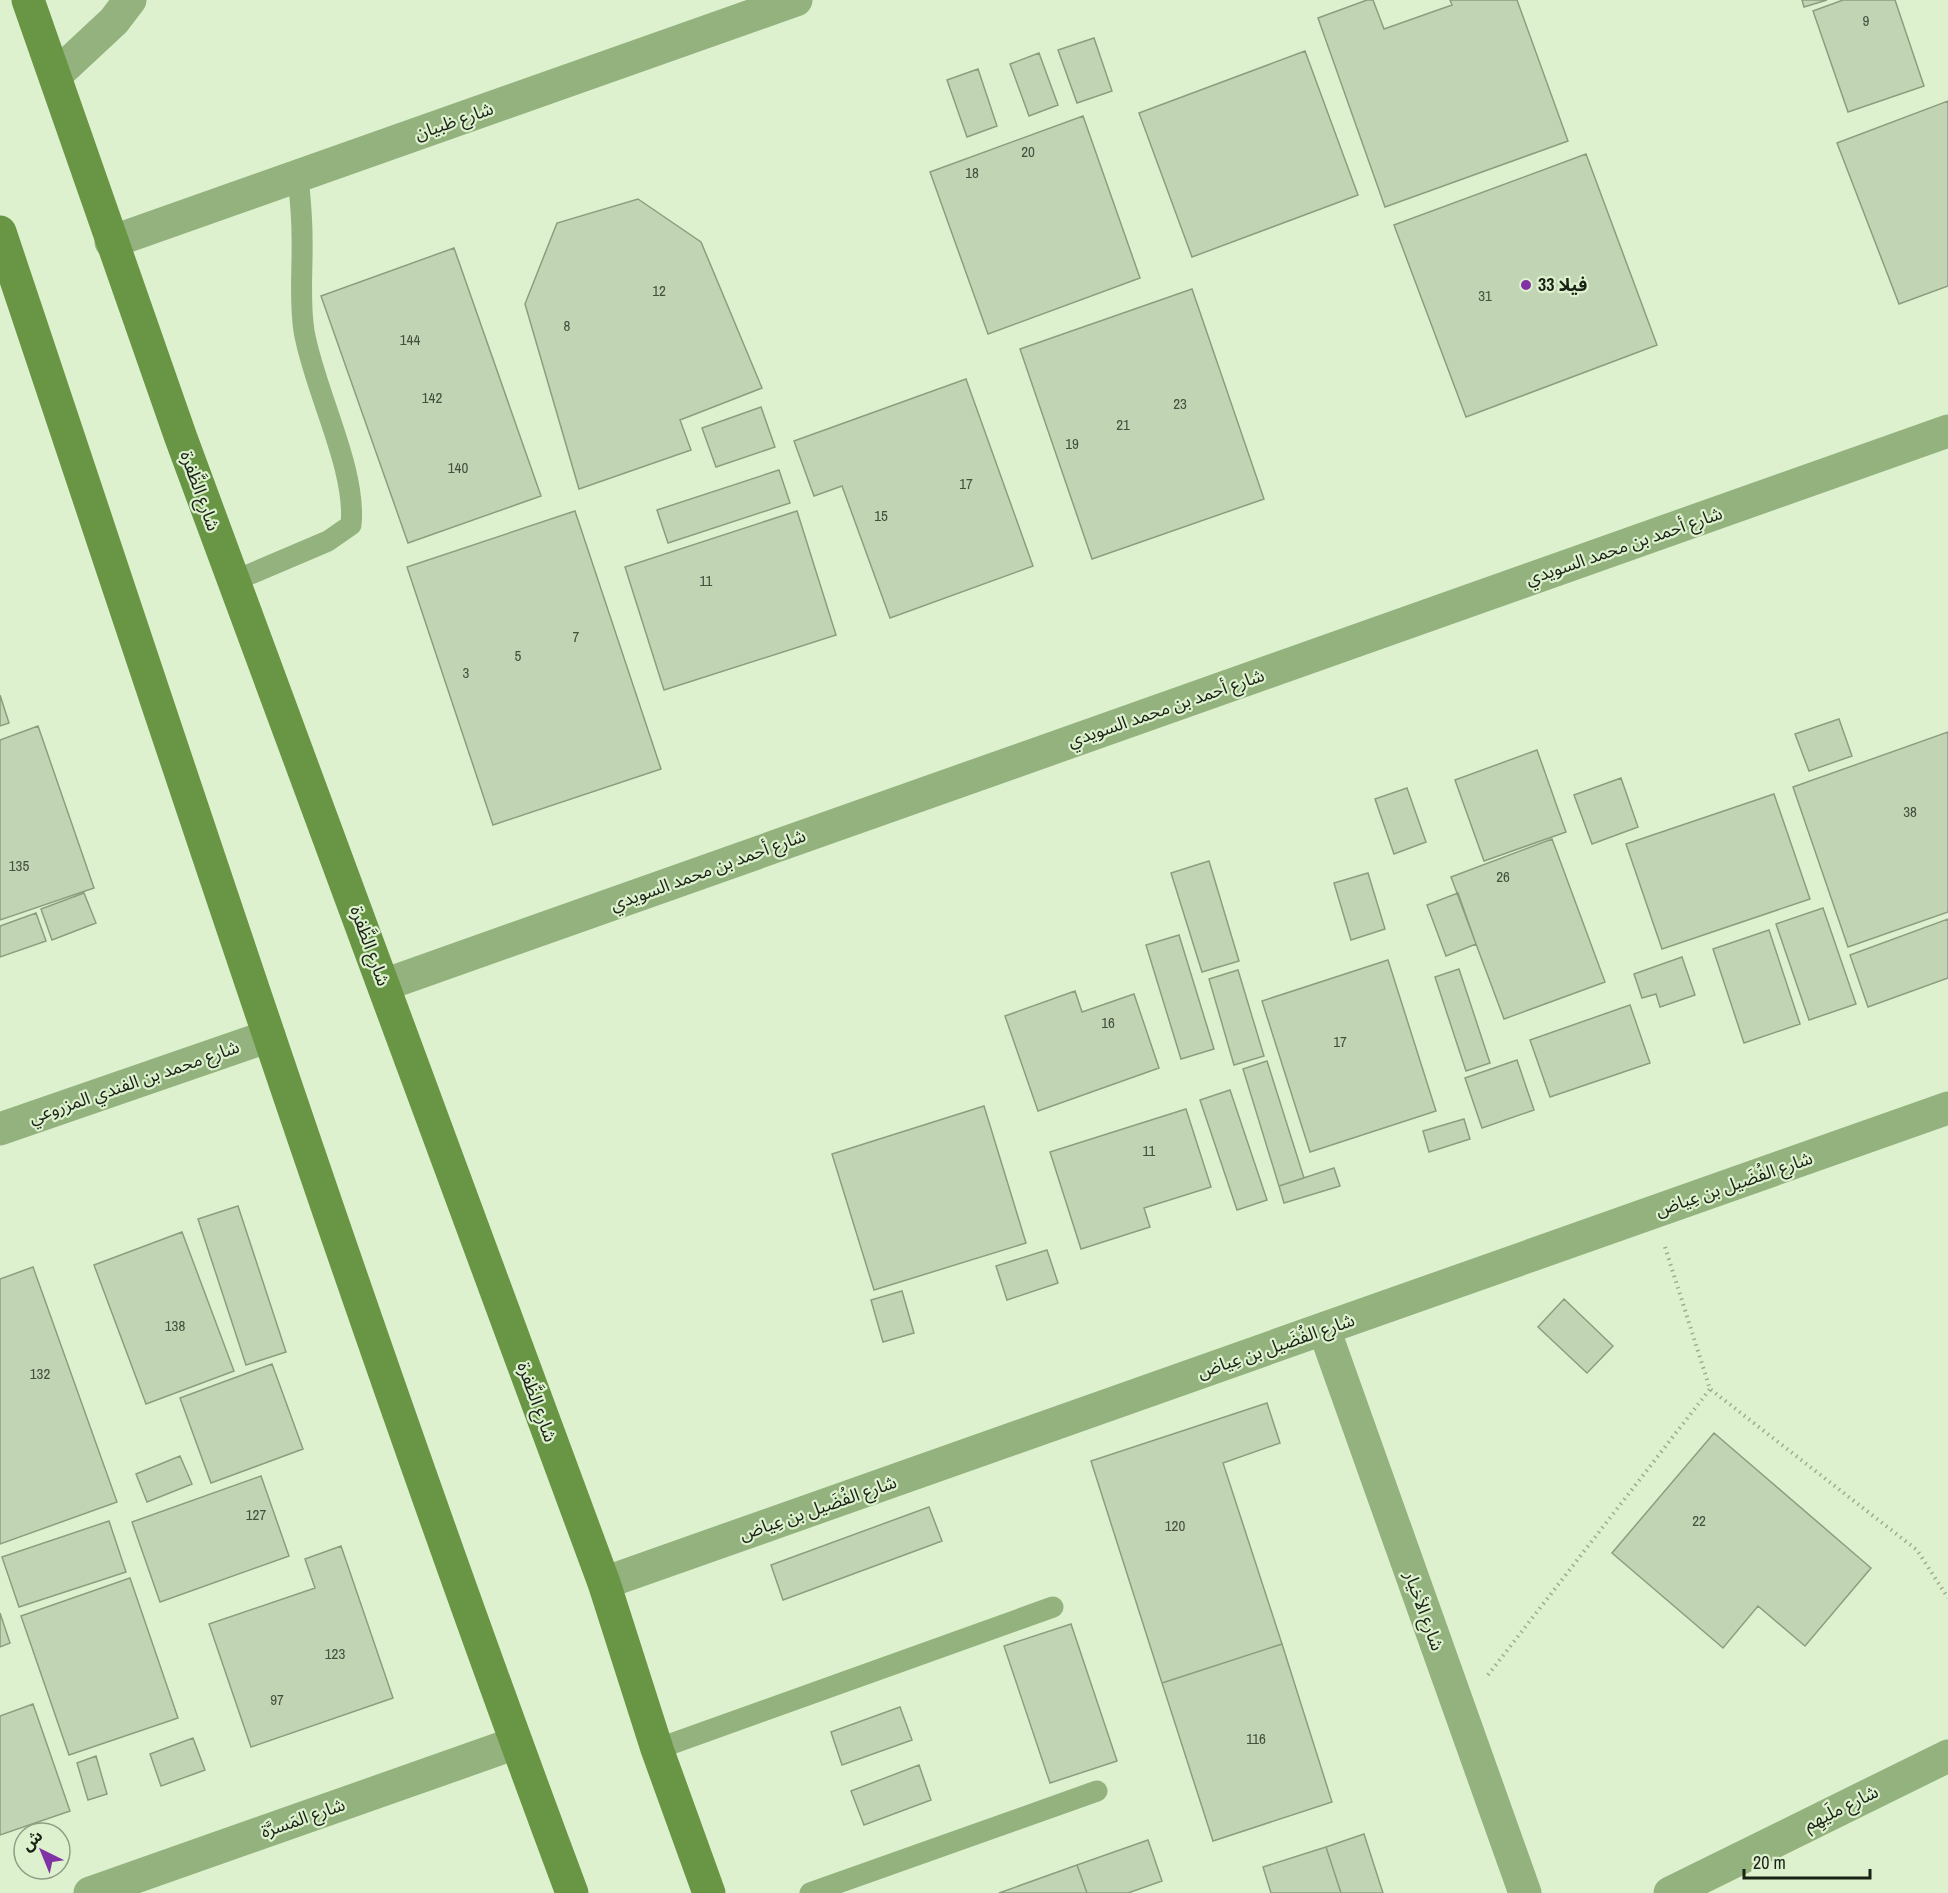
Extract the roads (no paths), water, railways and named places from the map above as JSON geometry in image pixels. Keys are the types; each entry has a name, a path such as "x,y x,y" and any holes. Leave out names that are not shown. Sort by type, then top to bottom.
{"main road":[{"name":"شارع الظَّفرة","path":"28,0 111,242 234,581 604,1583 657,1749 709,1893"},
{"path":"2,246 269,1036 516,1743 572,1893"}],"street":[{"path":"55,76 114,21 130,0"},
{"name":"شارع ظبيان","path":"111,242 796,0"},
{"name":"شارع أحمد بن محمد السويدي","path":"384,985 1948,431"},
{"name":"شارع محمد بن الفندي المزروعي","path":"0,1129 269,1036"},
{"name":"شارع الفُضَيل بن عِياض","path":"604,1583 1948,1108"},
{"name":"شارع الأخيار","path":"1324,1329 1525,1893"},
{"name":"شارع المَسرَّة","path":"90,1893 516,1743"},
{"name":"شارع ملَيهِم","path":"1670,1893 1948,1756"}],"lane":[{"path":"234,581 328,541 351,525 347,480 312,366 304,331 298,176"},
{"path":"657,1749 1053,1607"},
{"path":"810,1893 1097,1791"}],"place":[{"name":"فيلا 33","path":"1526,285"}]}
